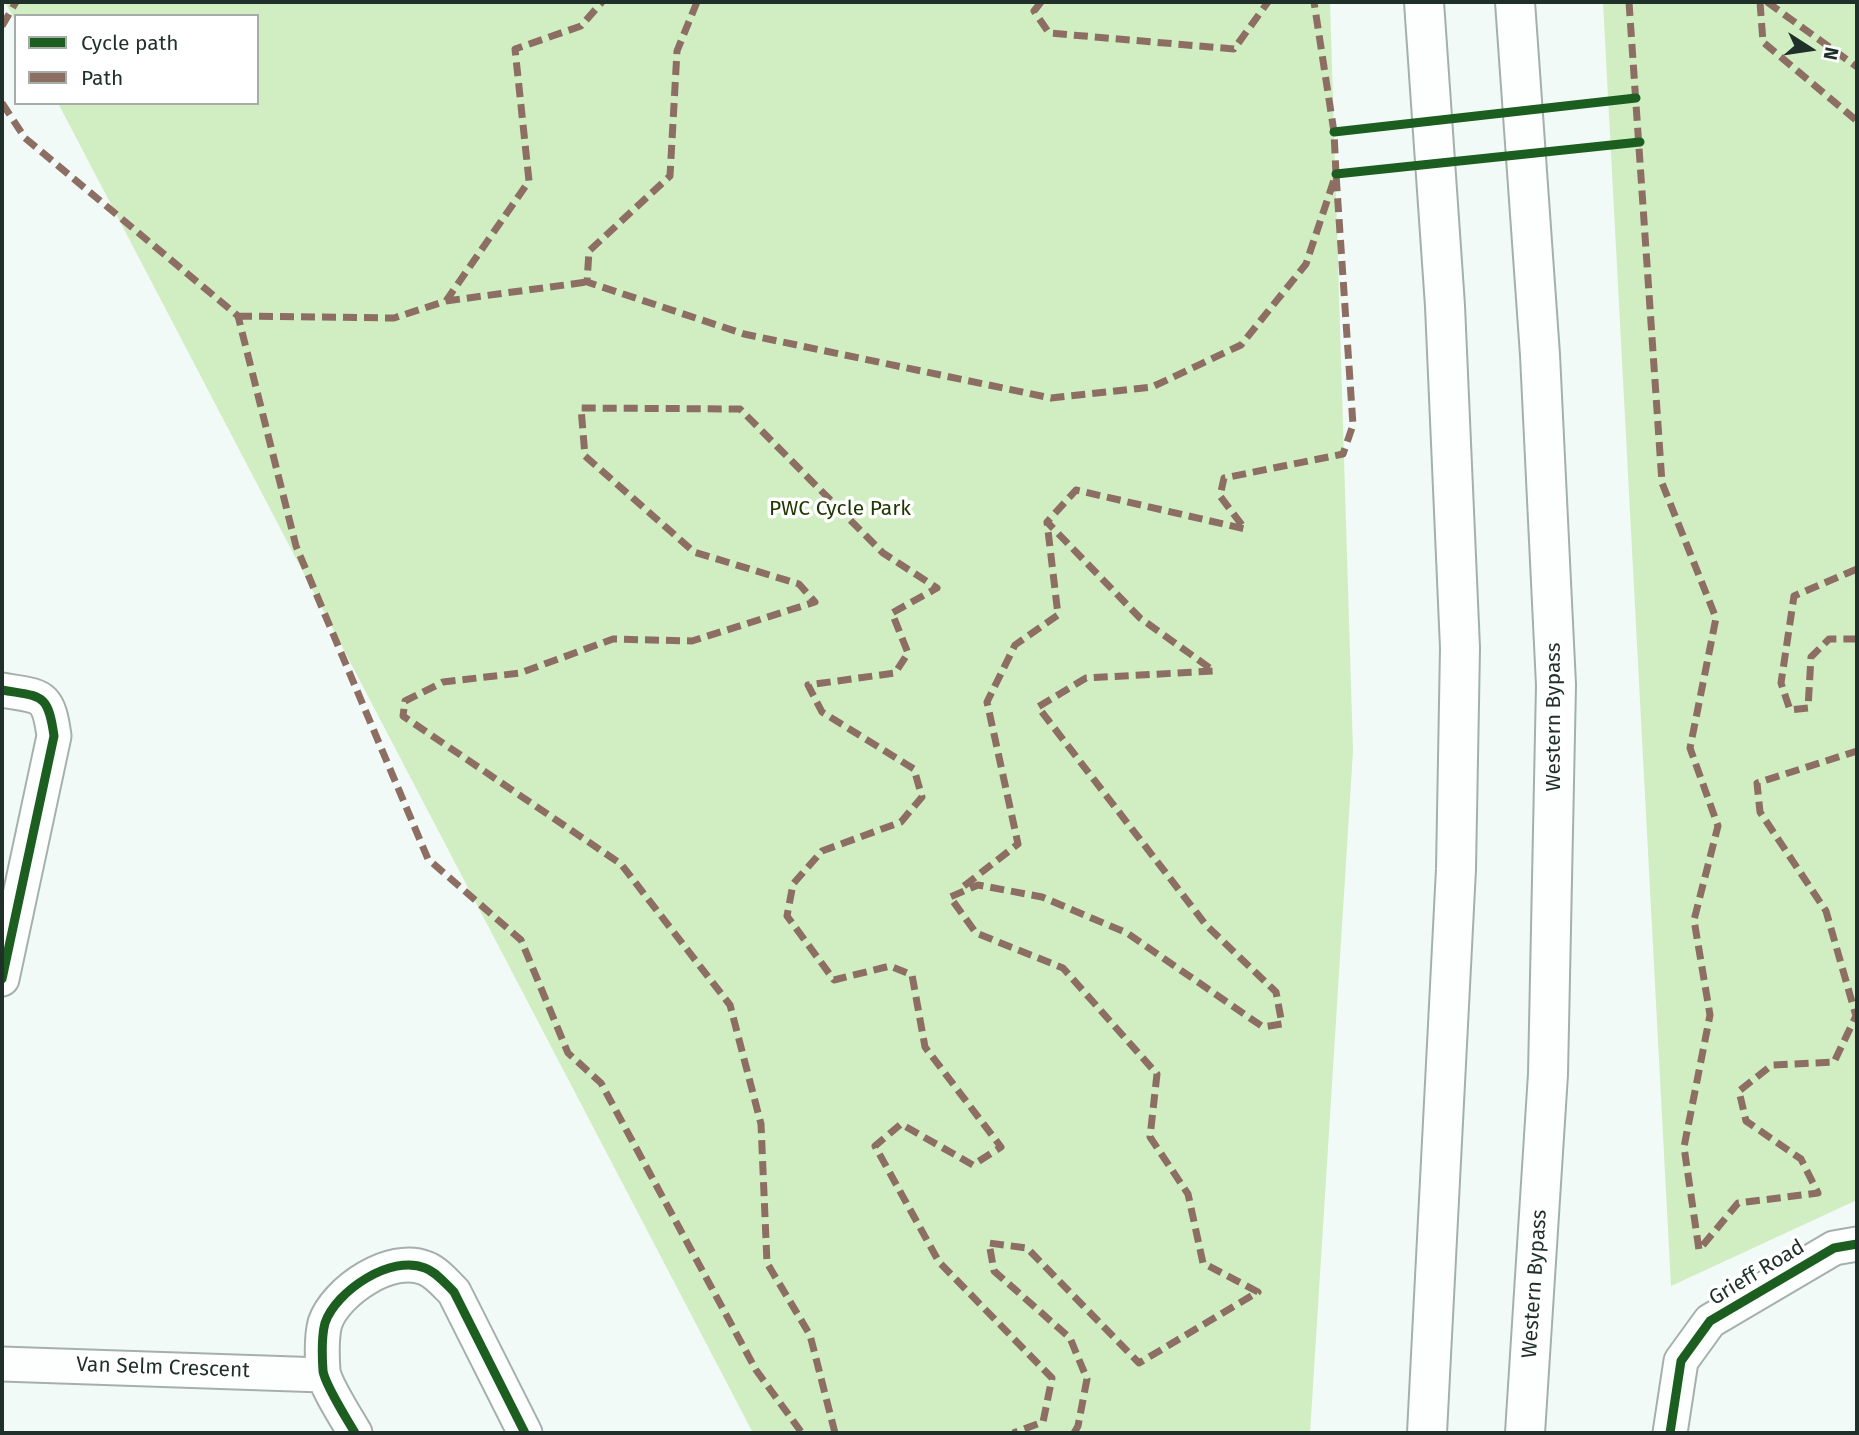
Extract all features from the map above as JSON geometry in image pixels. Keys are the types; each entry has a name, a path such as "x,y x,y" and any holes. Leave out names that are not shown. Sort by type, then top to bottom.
{"highway":[{"path":"1424,2 1445,306 1460,648 1456,869 1427,1433"},
{"name":"Western Bypass","path":"1515,2 1540,355 1556,685 1548,1074 1525,1433"}],"street":[{"path":"2,690 43,700 51,716 54,736 2,978"},
{"name":"Grieff Road","path":"1670,1433 1681,1361 1710,1321 1834,1248 1857,1244"},
{"path":"355,1433 323,1375 324,1329 334,1307 356,1284 390,1268 424,1267 454,1292 526,1433"},
{"name":"Van Selm Crescent","path":"2,1364 323,1375"}],"green space":[{"name":"PWC Cycle Park","path":"5,2 1330,2 1353,751 1310,1433 753,1433 59,105 259,105 259,14 14,14 14,18"},
{"path":"1603,2 1857,2 1857,1200 1671,1286"}],"marked path":[{"path":"2,26 16,2"},
{"path":"238,316 394,318 446,301 529,181 515,49 581,26 602,2"},
{"path":"697,2 677,51 670,176 589,251 587,282 744,334 1051,398 1152,387 1241,345 1306,264 1336,174 1334,132 1314,2"},
{"path":"1041,2 1034,11 1049,33 1234,49 1268,2"},
{"path":"1629,2 1662,483 1716,618 1690,748 1718,826 1694,920 1710,1015 1684,1147 1699,1250 1738,1203 1818,1193 1801,1159 1746,1121 1739,1091 1772,1065 1834,1062 1856,1016 1826,911 1760,812 1757,783 1857,751"},
{"path":"1760,2 1763,42 1857,121"},
{"path":"1767,2 1857,67"},
{"path":"2,103 25,138 238,316 296,546 428,859 521,940 568,1053 601,1083 756,1370 802,1433"},
{"path":"1074,1433 1078,1426 1087,1379 1070,1338 994,1271 989,1243 1027,1248 1139,1363 1258,1292 1203,1263 1188,1194 1150,1137 1157,1074 1063,968 976,933 950,897 978,885 1042,897 1127,933 1263,1027 1282,1024 1276,992 1206,925 1038,707 1086,678 1214,671 1140,618 1047,522 1076,490 1245,529 1220,496 1224,478 1343,454 1353,425 1336,174"},
{"path":"446,301 587,282"},
{"path":"835,1433 810,1335 767,1263 761,1124 730,1005 621,864 403,716 405,701 443,682 520,673 613,639 692,641 815,602 799,584 694,552 585,456 581,408 740,409 883,553 937,588 892,613 908,653 895,673 808,685 822,712 914,769 922,797 901,822 822,851 793,884 787,916 834,980 890,966 912,975 925,1047 1001,1147 973,1165 901,1124 875,1146 939,1262 1052,1378 1043,1422 1013,1433"},
{"path":"964,886 1018,844 987,702 1015,645 1058,615 1047,522"},
{"path":"1857,569 1794,596 1781,683 1790,710 1808,708 1811,657 1829,639 1857,639"}],"cycle path":[{"path":"1334,132 1636,98"},
{"path":"1336,174 1640,142"},
{"path":"2,690 40,699 49,711 54,736 2,979"},
{"path":"1670,1433 1681,1361 1710,1321 1834,1248 1857,1244"},
{"path":"355,1433 323,1371 325,1323 340,1299 366,1278 397,1266 411,1265 433,1272 454,1292 525,1433"}]}
